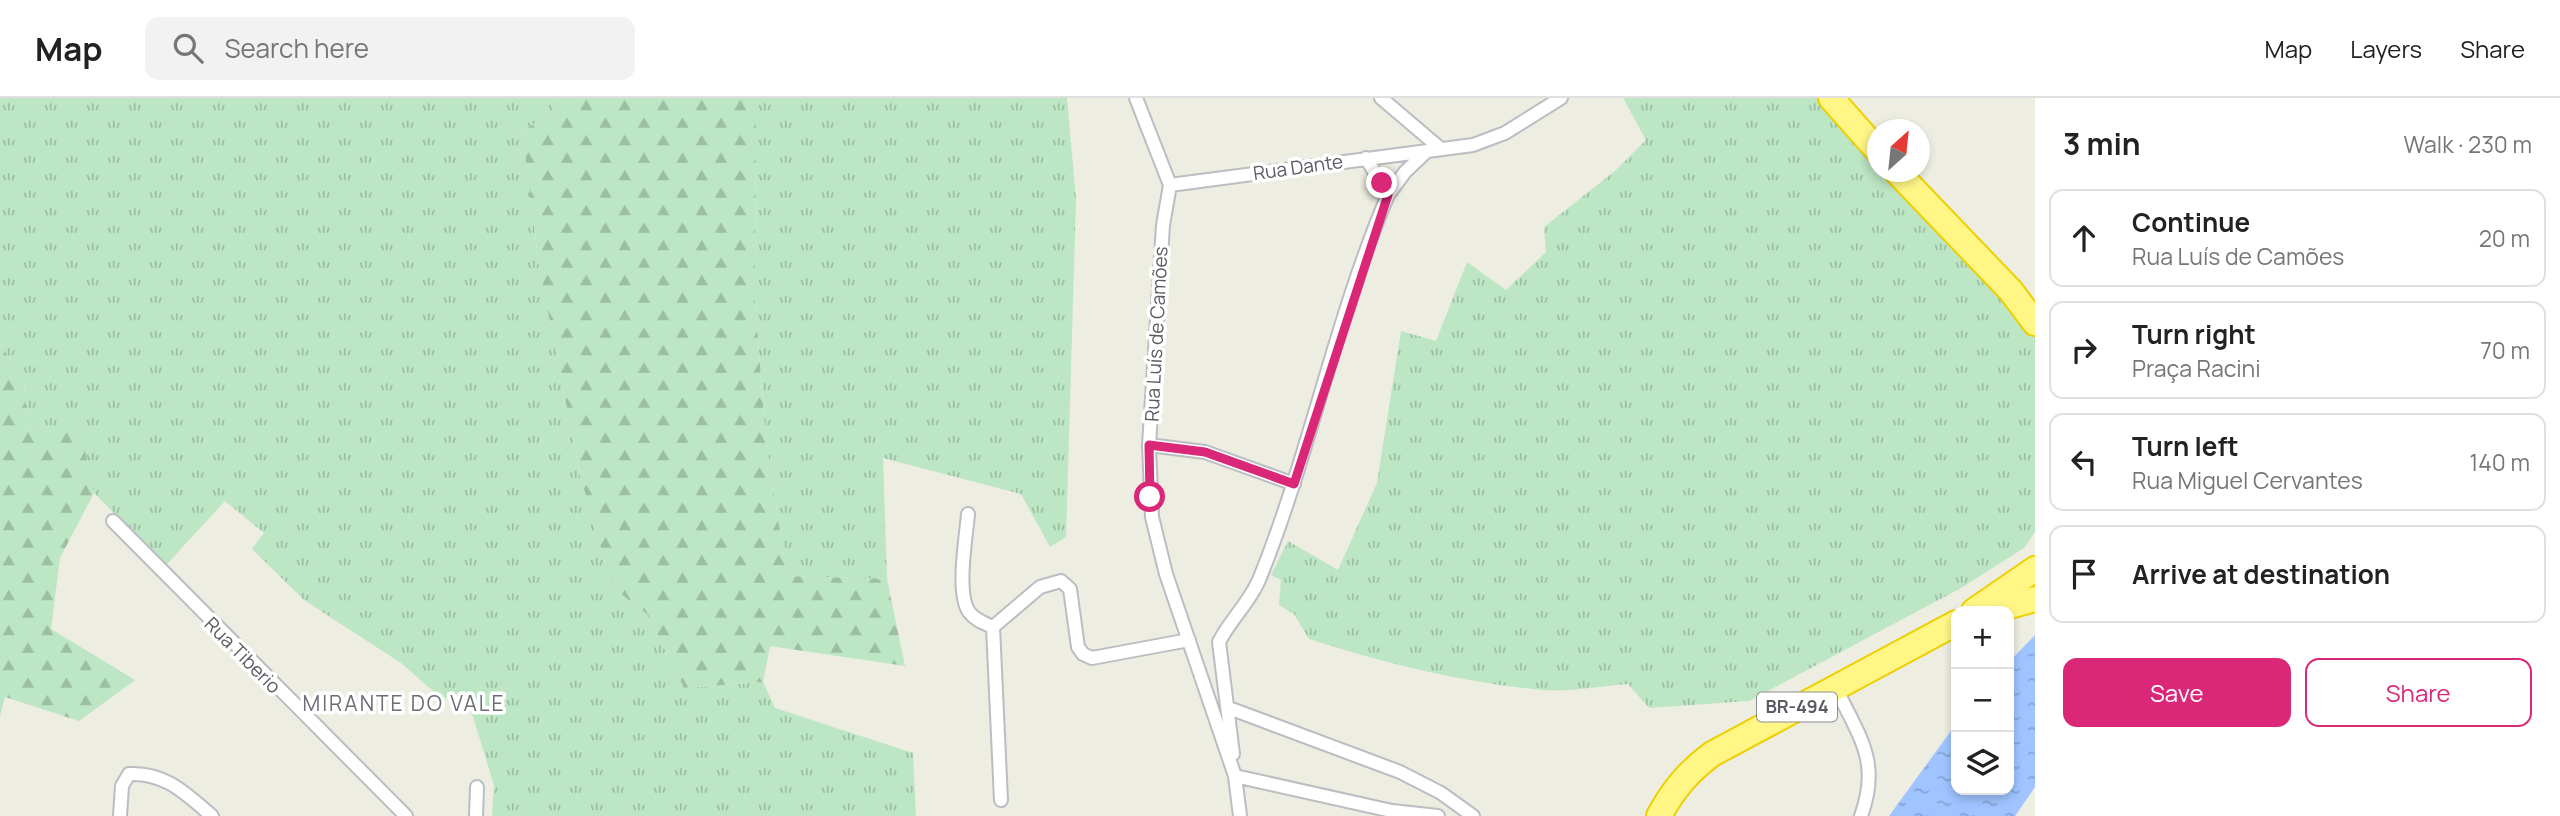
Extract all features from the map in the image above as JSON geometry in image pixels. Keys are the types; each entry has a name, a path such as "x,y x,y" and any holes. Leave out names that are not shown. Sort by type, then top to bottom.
{"highway":[{"path":"1830,98 1867,139"},
{"path":"1907,182 2011,291 2035,323"},
{"path":"1981,606 2035,569"},
{"path":"2010,606 2035,599"},
{"name":"BR-494","path":"1659,816 1683,779 1712,754 1771,719 1836,688 1951,625"}],"street":[{"path":"1136,98 1170,185"},
{"path":"1381,98 1441,149"},
{"name":"Rua Dante","path":"1170,185 1427,152 1490,140 1561,98"},
{"path":"1427,152 1414,161 1388,195 1294,484 1258,581 1246,606 1219,642 1229,708 1235,776 1392,811 1439,816 1467,813"},
{"path":"1366,158 1388,195"},
{"name":"Rua Luís de Camões","path":"1170,185 1163,225 1149,445 1150,497 1156,543 1235,776 1240,816"},
{"path":"1149,445 1205,452 1294,484"},
{"path":"968,514 964,597 969,612 979,621 993,626"},
{"name":"Rua Tiberio","path":"113,521 405,816"},
{"path":"993,626 1040,587 1061,581 1070,589 1079,647 1083,654 1092,658 1189,640"},
{"path":"993,626 1000,800"},
{"path":"1836,688 1871,768 1870,789 1861,816"},
{"path":"1229,708 1364,757 1441,793 1467,813"},
{"path":"120,816 122,786 129,774 146,773 177,786 212,816"},
{"path":"476,816 477,787"},
{"path":"1439,816 1441,793"}],"green space":[{"path":"0,98 552,98 555,112 522,131 539,266 580,475 612,587 647,614 684,688 763,682 775,708 913,753 916,816 492,816 494,785 465,691 442,699 401,663 304,600 252,549 264,533 225,501 166,565 94,493 79,423 28,432 24,381 0,344"},
{"path":"552,98 756,98 755,301 766,442 787,576 887,579 905,666 770,646 763,682 684,688 647,614 612,587 580,475 539,266 522,131 555,112"},
{"path":"756,98 1067,98 1076,200 1066,537 1050,547 1021,494 883,458 887,579 787,576 766,442 755,300"},
{"path":"1623,98 1819,98 1867,149 1867,182 1897,182 2035,337 2035,532 2024,548 1961,588 1749,701 1649,708 1628,684 1564,690 1513,687 1424,671 1309,639 1294,614 1279,605 1281,580 1271,575 1288,541 1338,570 1377,483 1401,331 1436,341 1467,262 1506,290 1546,252 1544,227 1615,171 1646,140"},
{"path":"0,344 24,381 28,432 79,422 94,493 60,558 51,629 135,680 79,721 5,697 0,716"}],"water":[{"path":"2035,635 2035,787 2015,816 1889,816 1951,731 1951,795 2014,795 2014,657"}],"district":[{"name":"MIRANTE DO VALE","path":"404,704"}],"route":[{"path":"1150,497 1149,445 1205,452 1294,484 1377,221 1388,195 1382,183"}]}
